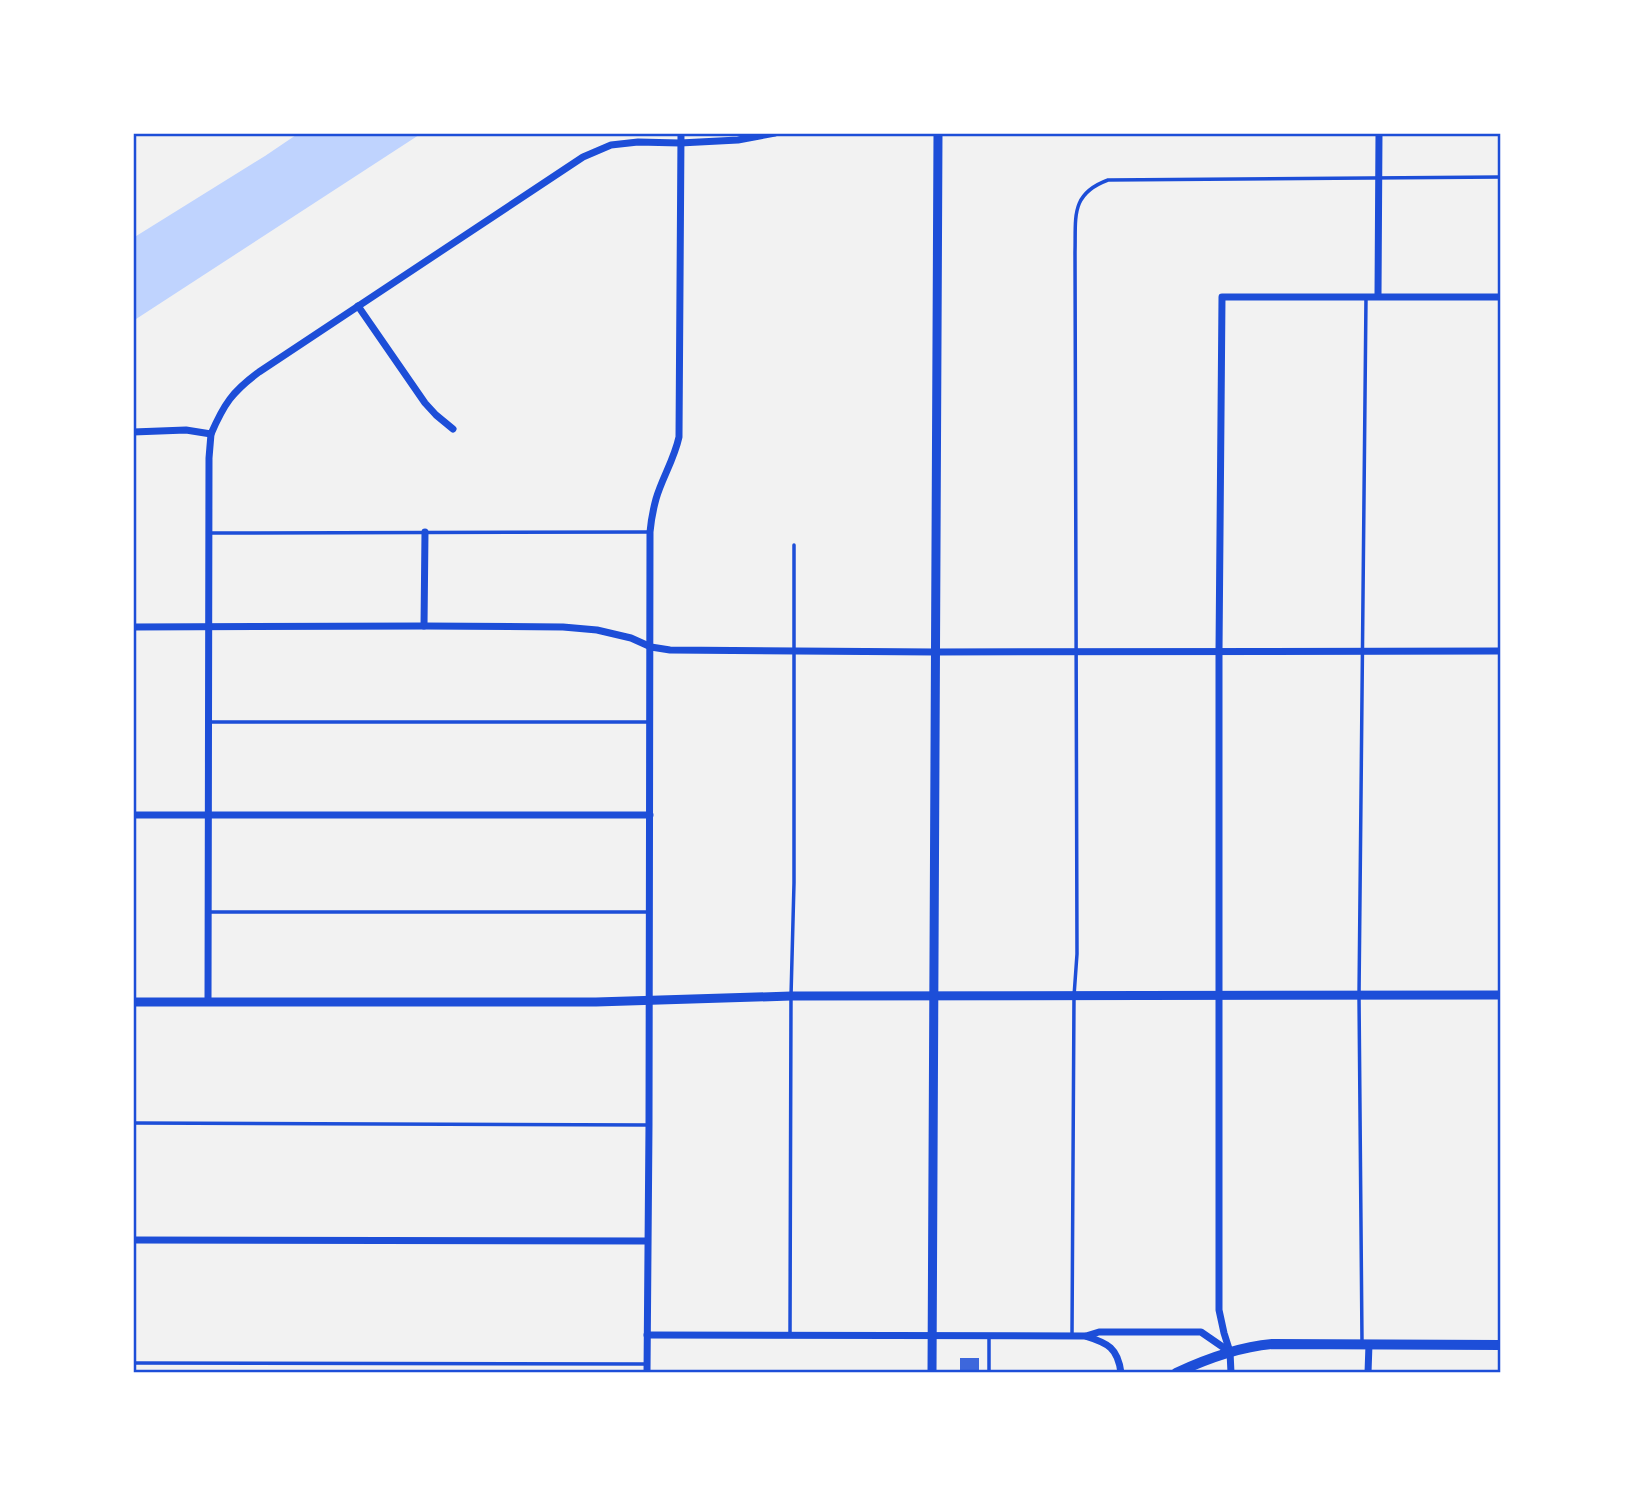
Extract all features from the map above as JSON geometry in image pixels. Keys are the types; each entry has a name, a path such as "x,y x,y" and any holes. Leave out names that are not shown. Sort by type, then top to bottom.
{"main road":[{"path":"1176,1373 1219,1355 1272,1344 1501,1345"}],"street":[{"path":"647,1373 650,532 657,496 675,454 679,437 681,133"},
{"path":"208,1001 209,458 211,434 222,410 239,386 583,157 611,145 738,140 775,133"},
{"path":"932,1373 938,133"},
{"path":"1378,296 1379,133"},
{"path":"1231,1373 1230,1352 1219,1310 1222,297 1501,297"},
{"path":"358,306 425,403 453,429"},
{"path":"133,432 186,430 211,434"},
{"path":"424,626 425,532"},
{"path":"133,627 563,627 597,629 632,638 651,647 670,650 1501,651"},
{"path":"133,815 650,815"},
{"path":"133,1002 596,1002 791,996 1501,995"},
{"path":"133,1240 648,1241"},
{"path":"647,1335 1072,1337 1099,1332 1201,1332 1230,1352"},
{"path":"1085,1336 1104,1342 1111,1348 1118,1357 1121,1373"},
{"path":"1365,1344 1368,1373"}],"lane":[{"path":"1072,1337 1074,996 1077,954 1076,211 1087,191 1108,180 1501,177"},
{"path":"1365,1344 1359,996 1366,296"},
{"path":"209,533 650,532"},
{"path":"790,1336 794,545"},
{"path":"210,722 650,722"},
{"path":"209,912 649,912"},
{"path":"133,1123 649,1125"},
{"path":"989,1337 989,1373"},
{"path":"133,1363 647,1364"}],"water":[{"path":"299,133 422,133 133,321 133,238"}],"building":[{"path":"960,1358 979,1358 979,1373 960,1373"}]}
